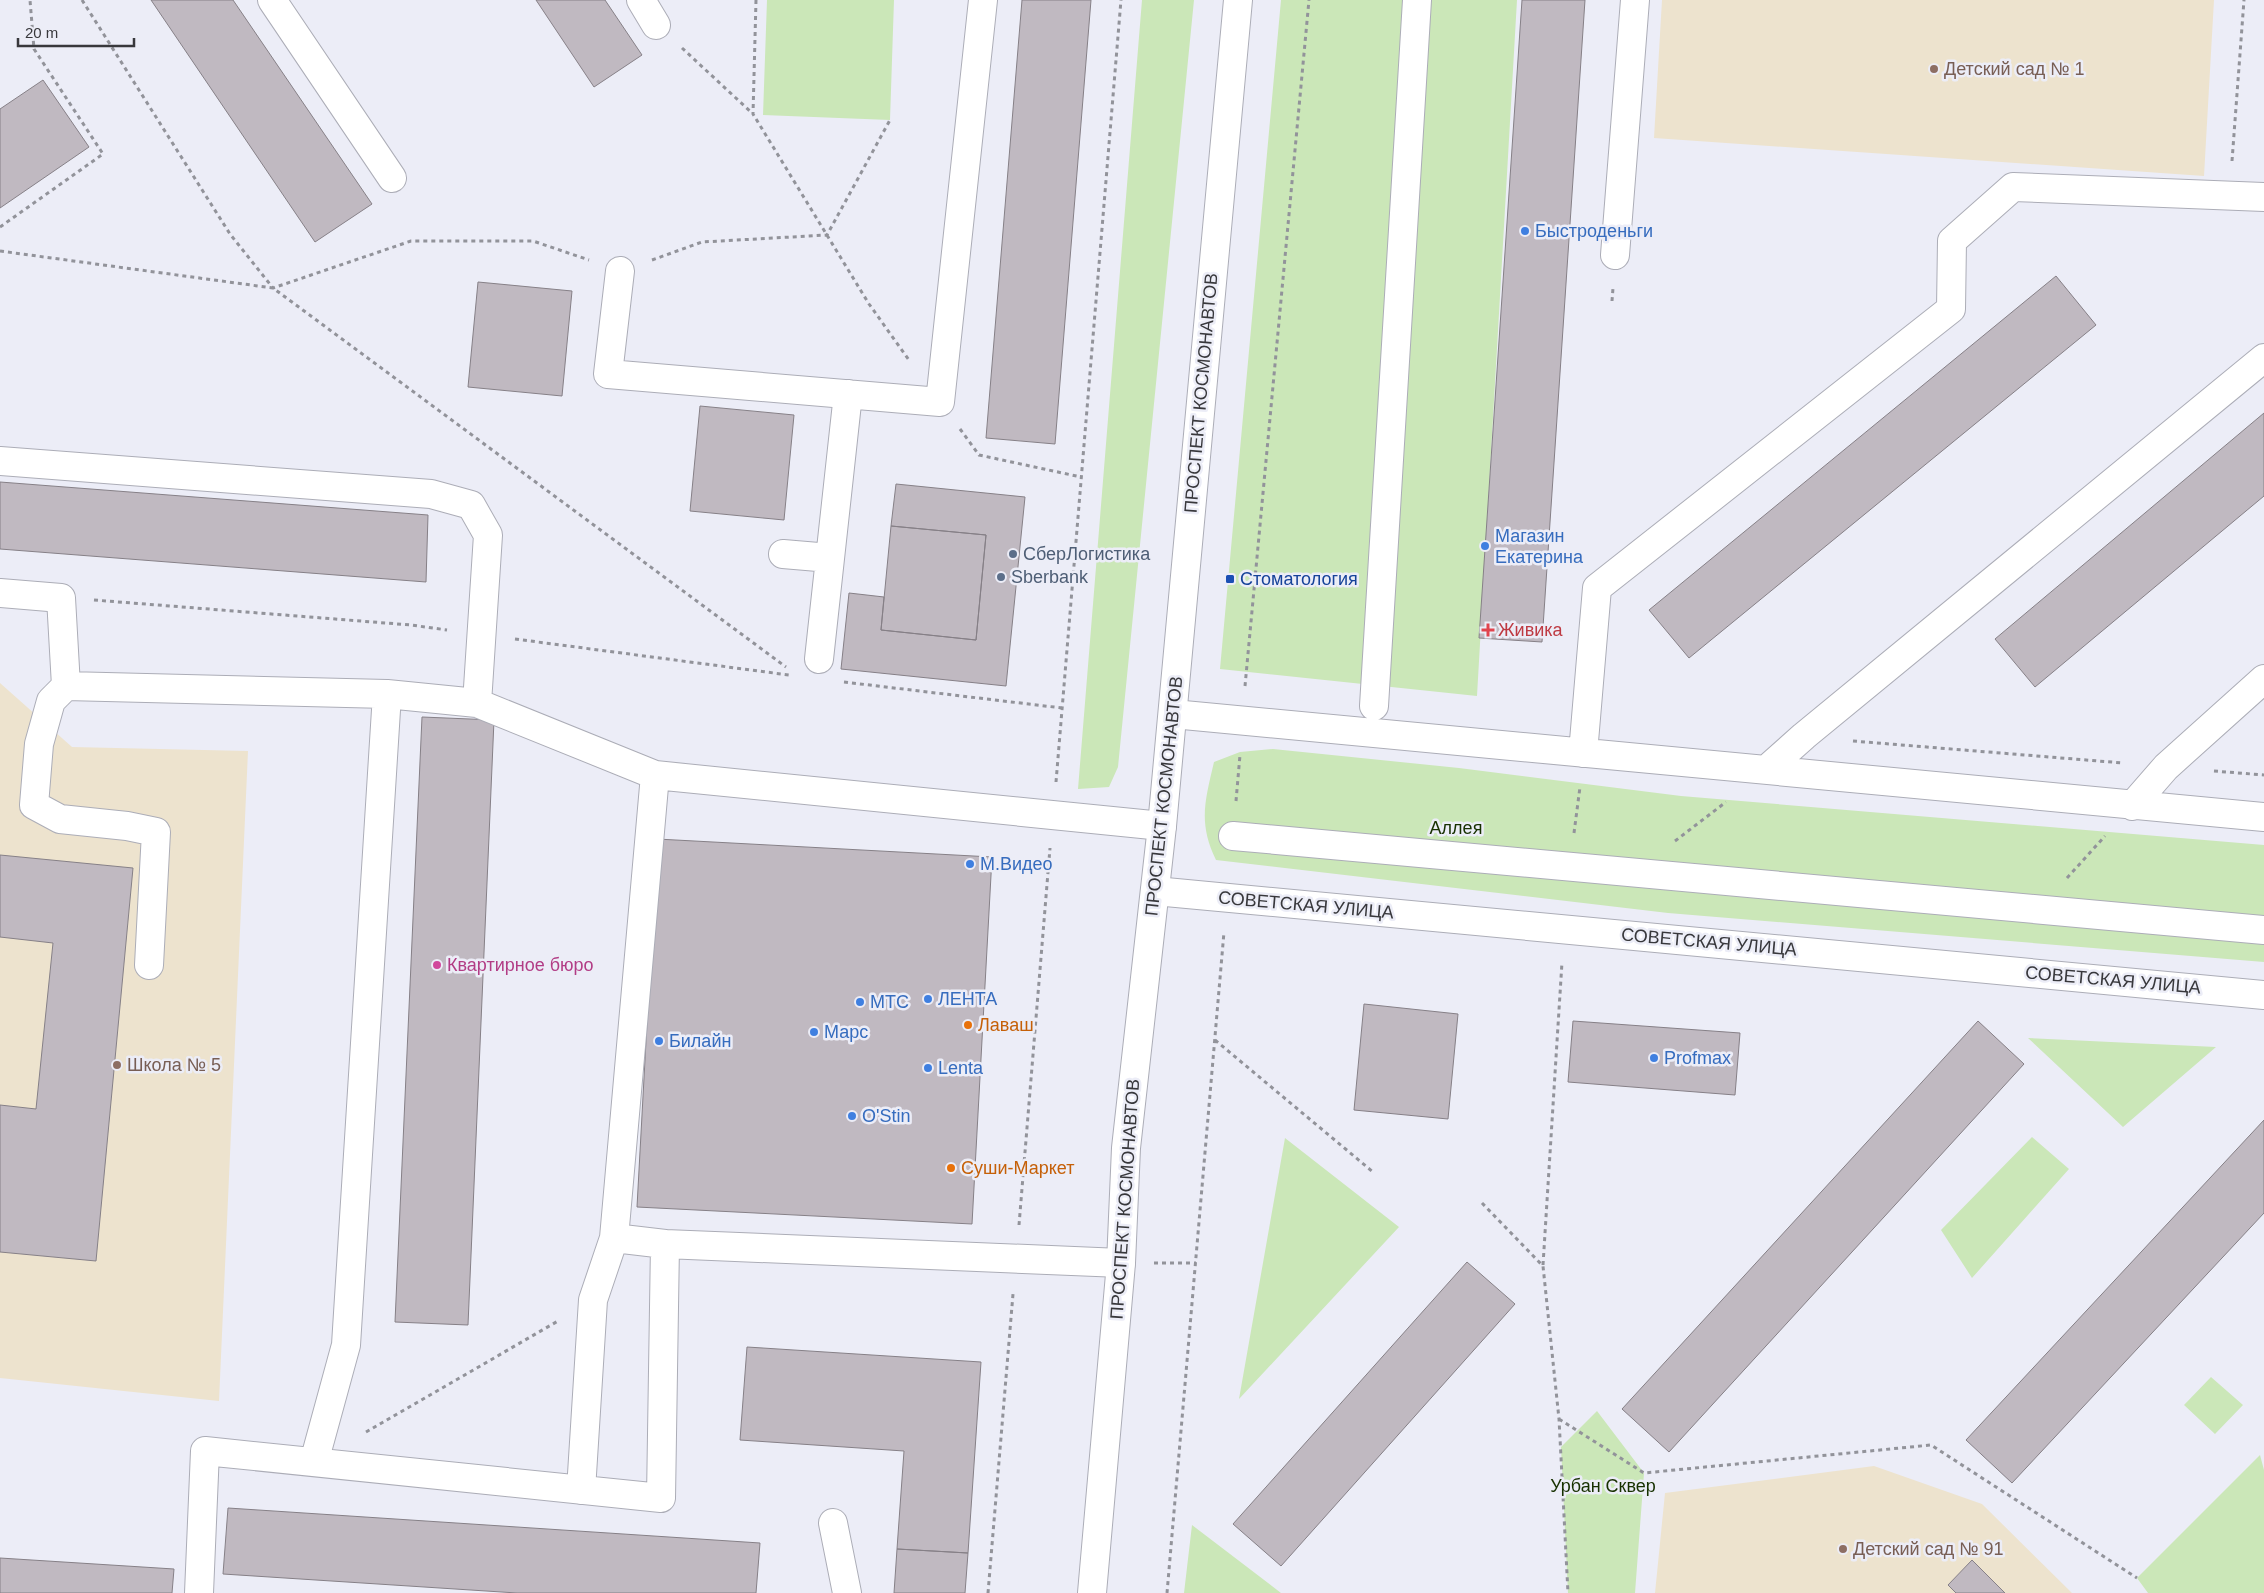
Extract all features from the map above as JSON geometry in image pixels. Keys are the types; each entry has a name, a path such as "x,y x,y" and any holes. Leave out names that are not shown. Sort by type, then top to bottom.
{"street":[{"path":"272,0 392,178"},
{"path":"641,0 656,25"},
{"path":"620,271 608,374 940,402 983,0"},
{"name":"ПРОСПЕКТ КОСМОНАВТОВ","path":"1092,1593 1121,1263 1126,1148 1173,714 1238,0"},
{"path":"1374,706 1417,0"},
{"path":"1615,255 1635,0"},
{"path":"1584,753 1597,588 1951,309 1952,241 2013,187 2230,194 2264,197"},
{"path":"1768,769 1804,736 2264,358"},
{"path":"819,659 848,394"},
{"path":"0,461 431,494 471,506 488,535 477,703"},
{"path":"783,554 830,558"},
{"path":"0,593 61,598 66,686"},
{"path":"2132,806 2166,767 2264,679"},
{"path":"149,965 156,832 127,826 60,819 34,805 39,744 51,701 66,686 387,694 477,703 655,775 1162,826"},
{"path":"314,1462 346,1345 387,694"},
{"path":"1173,714 2264,817"},
{"path":"581,1490 593,1300 614,1238 655,775"},
{"path":"1233,836 2264,930"},
{"name":"СОВЕТСКАЯ УЛИЦА","path":"1155,891 2264,995"},
{"path":"614,1238 665,1244 1121,1263"},
{"path":"199,1593 205,1451 661,1498 665,1244"},
{"path":"833,1523 847,1593"}],"path":[{"path":"0,227 103,154 34,49 30,0"},
{"path":"82,0 230,234 274,288 791,670"},
{"path":"753,114 756,0"},
{"path":"1233,836 1309,0"},
{"path":"2230,194 2244,0"},
{"path":"656,25 753,114 869,304 979,455 1081,477"},
{"path":"827,235 890,120"},
{"path":"0,251 274,288 411,241 533,241 620,271 702,242 827,235"},
{"path":"61,598 411,625 799,676"},
{"path":"838,681 1062,708"},
{"path":"1166,1593 1216,1040 1226,898"},
{"path":"1564,929 1542,1266 1559,1420 1568,1593"},
{"path":"1216,1040 1373,1172"},
{"path":"1482,1203 1542,1266"},
{"path":"1121,1263 1196,1263"},
{"path":"364,1433 593,1300"},
{"path":"1559,1420 1644,1474 1931,1445 2137,1578"}],"shaded area":[{"name":"Детский сад № 1","path":"1662,0 2214,0 2204,176 1654,138"},
{"name":"Школа № 5","path":"0,683 72,747 248,751 219,1401 0,1378"},
{"name":"Детский сад № 91","path":"1874,1466 1982,1504 2072,1593 1655,1593 1665,1493"}],"green space":[{"path":"767,0 894,0 890,120 763,115"},
{"path":"1142,0 1194,0 1118,767 1109,787 1078,789"},
{"path":"1281,0 1517,0 1477,696 1220,669"},
{"name":"Аллея","path":"1273,749 1459,768 1681,796 2264,845 2264,962 1668,913 1216,860 1210,847 1205,823 1206,800 1214,762 1240,752"},
{"path":"2028,1038 2216,1047 2123,1127"},
{"path":"2032,1137 2069,1169 1972,1278 1941,1230"},
{"path":"1285,1138 1399,1227 1239,1399"},
{"path":"2211,1377 2243,1405 2215,1434 2184,1405"},
{"name":"Урбан Сквер","path":"1597,1411 1644,1473 1635,1593 1568,1593 1561,1447"},
{"path":"2260,1455 2264,1470 2264,1593 2148,1593 2137,1578"},
{"path":"1192,1525 1281,1593 1184,1593"}],"building":[{"path":"151,0 233,0 372,204 315,242"},
{"path":"536,0 605,0 642,55 594,87"},
{"path":"1022,0 1091,0 1055,444 986,438"},
{"path":"1522,0 1585,0 1542,642 1479,638"},
{"path":"43,80 89,147 0,208 0,109"},
{"path":"2056,276 2096,325 1689,658 1649,610"},
{"path":"478,282 572,291 562,396 468,387"},
{"path":"700,406 794,415 784,520 690,511"},
{"path":"2264,413 2264,496 2035,687 1995,639"},
{"path":"0,482 428,515 426,582 0,549"},
{"path":"896,484 1025,497 1006,686 841,669 849,593 884,597 881,630 976,640 986,535 891,526"},
{"path":"891,526 986,535 976,640 881,630"},
{"path":"422,717 494,720 468,1325 395,1322"},
{"name":"Марс","path":"657,839 992,857 972,1224 637,1207"},
{"path":"0,855 133,868 96,1261 0,1252 0,1105 36,1109 53,943 0,937"},
{"path":"1364,1004 1458,1014 1448,1119 1354,1110"},
{"name":"Profmax","path":"1573,1021 1740,1033 1735,1095 1568,1082"},
{"path":"1978,1021 2024,1064 1669,1452 1622,1409"},
{"path":"2264,1120 2264,1213 2012,1483 1966,1440"},
{"path":"1467,1262 1515,1304 1281,1566 1233,1524"},
{"path":"747,1347 981,1362 968,1553 897,1549 904,1451 740,1440"},
{"path":"228,1508 760,1543 756,1593 517,1593 223,1574"},
{"path":"897,1549 968,1553 965,1593 894,1593"},
{"path":"0,1558 174,1569 172,1593 0,1593"},
{"path":"1972,1560 2005,1593 1956,1593 1948,1585"}],"place":[{"name":"Детский сад № 1","path":"1934,69"},
{"name":"Быстроденьги","path":"1525,231"},
{"name":"Магазин Екатерина","path":"1485,546"},
{"name":"СберЛогистика","path":"1013,554"},
{"name":"Sberbank","path":"1001,577"},
{"name":"Стоматология","path":"1230,579"},
{"name":"Живика","path":"1488,630"},
{"name":"М.Видео","path":"970,864"},
{"name":"Квартирное бюро","path":"437,965"},
{"name":"ЛЕНТА","path":"928,999"},
{"name":"МТС","path":"860,1002"},
{"name":"Лаваш","path":"968,1025"},
{"name":"Марс","path":"814,1032"},
{"name":"Билайн","path":"659,1041"},
{"name":"Profmax","path":"1654,1058"},
{"name":"Школа № 5","path":"117,1065"},
{"name":"Lenta","path":"928,1068"},
{"name":"O'Stin","path":"852,1116"},
{"name":"Суши-Маркет","path":"951,1168"},
{"name":"Детский сад № 91","path":"1843,1549"}]}
